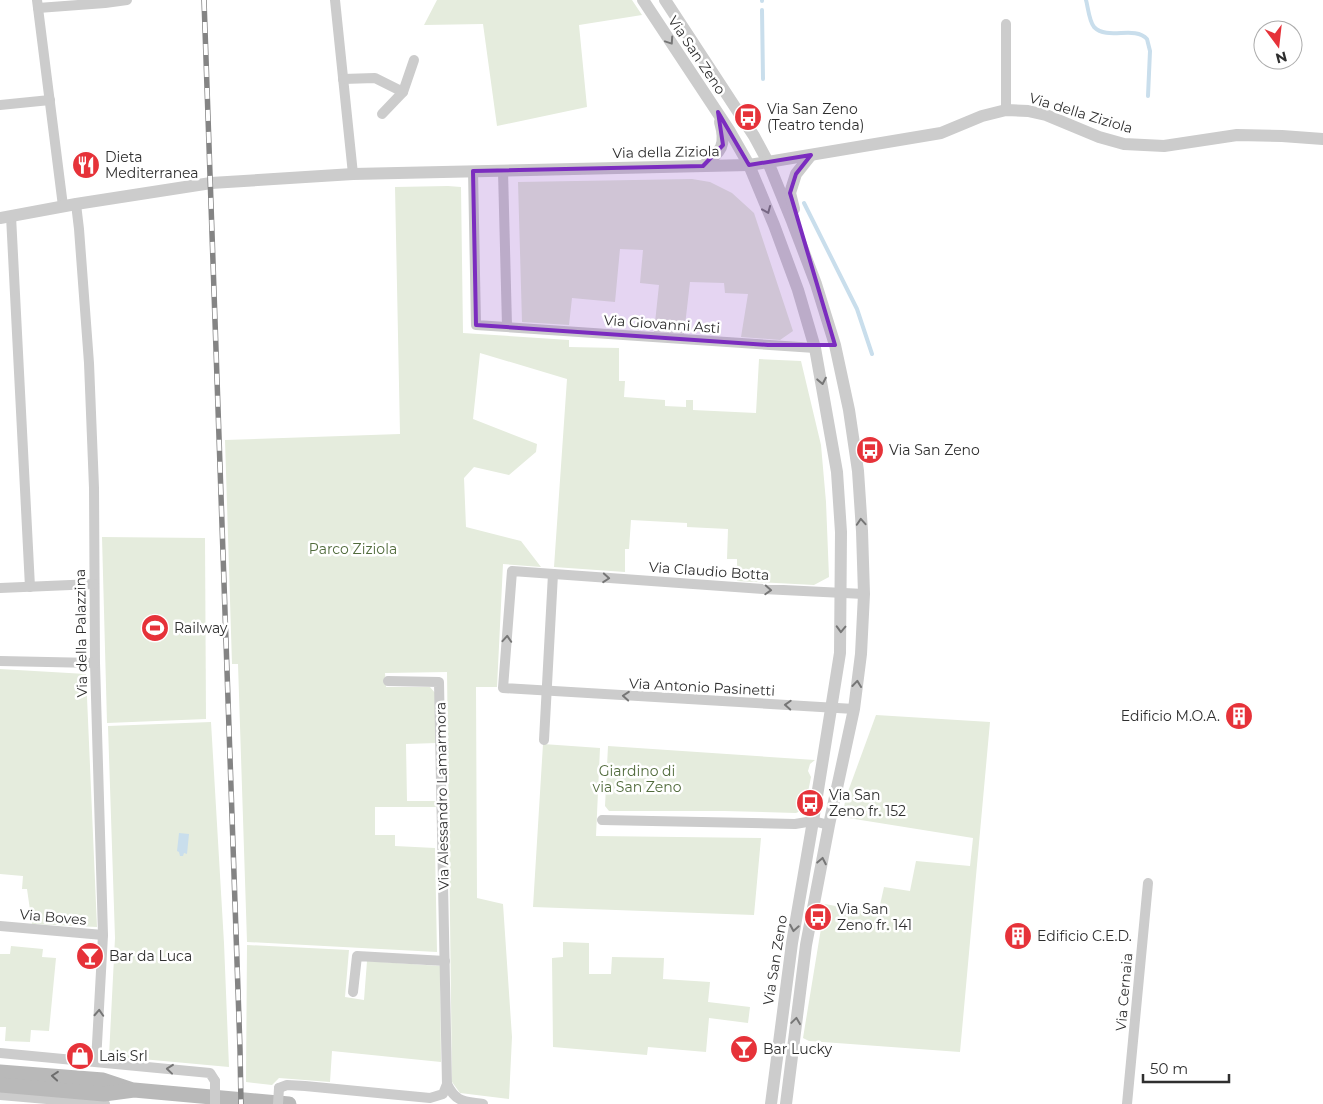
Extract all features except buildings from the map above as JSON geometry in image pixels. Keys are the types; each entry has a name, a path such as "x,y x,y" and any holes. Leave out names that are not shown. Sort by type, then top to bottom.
{"main road":[{"path":"0,1072 103,1080 134,1090 289,1104"},
{"path":"0,1085 104,1094 134,1090"}],"street":[{"name":"Via della Palazzina","path":"96,1062 103,935 94,663 94,488 89,363 80,229 69,205 50,100 38,4 106,3 127,0"},
{"path":"335,0 353,174"},
{"name":"Via San Zeno","path":"643,0 718,112 749,164 798,290 815,348 837,472 842,532 840,652 792,943 772,1104"},
{"name":"Via San Zeno","path":"666,0 754,136 768,162 816,284 835,345 858,471 864,594 854,709 806,945 786,1104"},
{"path":"1006,24 1006,110"},
{"path":"382,114 403,92 414,60"},
{"path":"343,79 375,78 403,92"},
{"path":"0,105 50,100"},
{"name":"Via della Ziziola","path":"6,217 210,183 353,174 703,166 768,162 941,132 982,116 1006,110 1028,111 1046,115 1099,137 1124,144 1164,146 1236,135 1323,139"},
{"path":"703,166 717,155 723,145 723,133 718,112"},
{"path":"806,259 806,240 790,193 796,174 811,155"},
{"name":"Via Giovanni Asti","path":"473,171 476,325 815,348"},
{"path":"503,171 506,326"},
{"path":"6,217 30,587"},
{"path":"815,348 835,345"},
{"name":"Via Claudio Botta","path":"503,688 512,571 864,594"},
{"path":"544,740 553,574"},
{"path":"0,588 94,584"},
{"path":"0,662 94,663"},
{"name":"Via Alessandro Lamarmora","path":"388,682 439,682 447,1084"},
{"name":"Via Antonio Pasinetti","path":"503,688 854,709"},
{"path":"602,820 795,824 813,822 829,825"},
{"name":"Via Cernaia","path":"1127,1104 1148,883"},
{"name":"Via Boves","path":"0,926 103,935"},
{"path":"353,992 357,956 445,961"},
{"path":"0,1054 210,1073 215,1080 215,1104"},
{"path":"278,1104 279,1088 287,1085 430,1098 443,1094 447,1084"},
{"path":"447,1084 452,1094 460,1101 483,1104"},
{"path":"0,1095 105,1104"}],"highlighted area":[{"path":"718,112 749,165 811,155 796,174 790,193 835,345 768,345 476,325 473,171 703,166 723,145"}],"green space":[{"path":"437,0 632,0 642,15 579,25 587,107 497,126 483,24 424,25"},
{"path":"692,179 710,182 732,193 754,213 793,331 780,340 741,337 748,294 725,293 724,283 690,282 684,334 654,332 659,285 640,283 643,250 620,249 615,302 572,298 569,325 522,322 518,182"},
{"name":"Parco Ziziola","path":"395,187 461,187 463,333 569,340 569,347 619,348 619,381 625,381 624,397 665,400 665,406 686,407 686,400 693,400 693,410 756,413 759,359 801,361 821,445 826,502 829,577 814,585 737,581 737,559 727,559 728,529 687,527 687,523 631,520 629,549 625,549 625,572 554,567 567,379 480,353 473,419 537,444 536,452 509,475 474,467 464,478 466,527 521,541 541,567 503,564 497,687 476,687 477,898 503,904 512,1037 509,1099 460,1093 452,1082 447,672 385,673 386,687 430,687 436,694 437,743 406,744 407,801 442,801 442,807 375,807 375,835 395,835 395,846 435,848 437,952 247,942 238,664 232,664 225,440 400,434"},
{"name":"Railway","path":"102,537 205,538 206,719 107,723"},
{"path":"0,669 86,674 97,927 32,924 27,889 22,889 23,876 0,874"},
{"path":"876,715 990,722 960,1052 809,1041 803,1038 825,904 878,914 884,887 910,891 916,861 970,866 973,838 842,817 846,797"},
{"path":"211,722 229,1067 109,1056 115,938 108,726"},
{"path":"543,744 600,748 596,836 761,838 754,915 533,907"},
{"name":"Giardino di via San Zeno","path":"608,746 815,760 810,764 808,771 811,777 805,807 796,813 609,811 605,806"},
{"path":"563,942 589,943 589,974 611,974 612,957 664,958 663,979 710,982 708,1002 750,1007 748,1023 709,1018 706,1052 648,1047 647,1055 553,1047 552,958 563,957"},
{"path":"247,945 349,950 345,997 364,1000 367,961 440,966 441,1062 332,1051 330,1082 279,1078 272,1085 246,1082"},
{"path":"11,946 43,949 42,957 56,958 49,1031 31,1030 30,1042 5,1041 6,1027 0,1027 0,954 10,954"}],"water":[{"path":"179,833 189,834 187,854 184,853 183,856 180,856 177,851"}],"waterway":[{"path":"1086,0 1092,24 1100,31 1106,33 1135,33 1147,39 1150,51 1148,96"},
{"path":"762,10 763,79"},
{"path":"804,203 857,309 872,354"}],"railway":[{"path":"204,0 241,1104"}],"place":[{"name":"Via San Zeno (Teatro tenda)","path":"748,117"},
{"name":"Dieta Mediterranea","path":"86,165"},
{"name":"Via San Zeno","path":"870,450"},
{"name":"Railway","path":"155,628"},
{"name":"Edificio M.O.A.","path":"1239,716"},
{"name":"Via San Zeno fr. 152","path":"810,803"},
{"name":"Via San Zeno fr. 141","path":"818,917"},
{"name":"Edificio C.E.D.","path":"1018,936"},
{"name":"Bar da Luca","path":"90,956"},
{"name":"Bar Lucky","path":"744,1049"},
{"name":"Lais Srl","path":"80,1056"}]}
